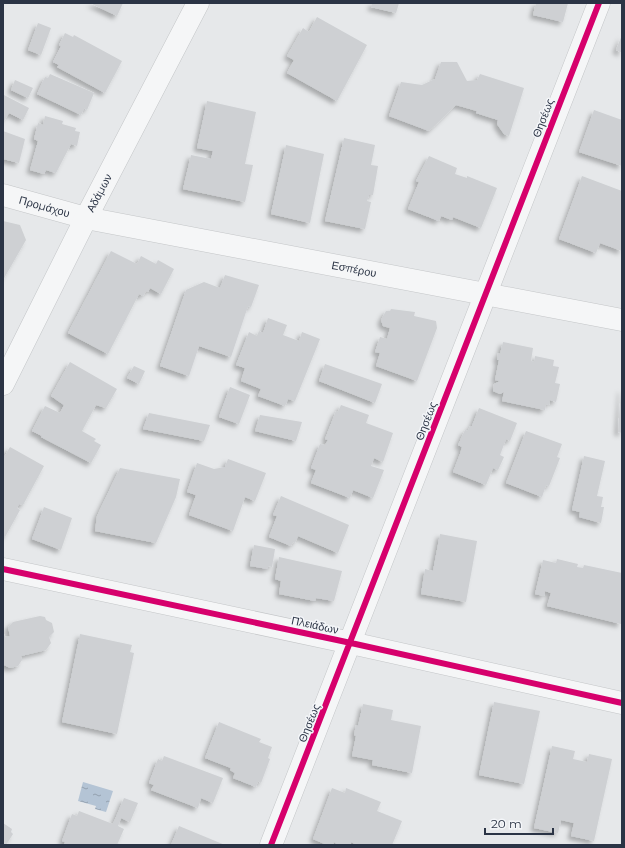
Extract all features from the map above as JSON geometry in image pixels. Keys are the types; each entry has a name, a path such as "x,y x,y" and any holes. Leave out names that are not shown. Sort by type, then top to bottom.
{"street":[{"name":"Αδάμων","path":"3,384 86,218 198,3"},
{"name":"Θησέως","path":"271,845 352,643 599,3"},
{"name":"Προμάχου","path":"3,195 86,218"},
{"name":"Εσπέρου","path":"86,218 622,320"},
{"name":"Πλειάδων","path":"3,570 352,643 622,703"}],"water":[{"path":"83,782 113,791 106,812 95,809 96,806 78,801"}],"building":[{"path":"90,3 123,3 117,16"},
{"path":"372,3 399,3 396,13 371,7"},
{"path":"536,3 568,3 563,22 533,15"},
{"path":"317,17 367,45 337,101 287,73 294,60 287,56 303,28 309,32"},
{"path":"38,23 51,28 41,55 28,50"},
{"path":"65,33 73,37 74,35 122,61 105,93 57,67 59,65 53,62 61,46 59,45"},
{"path":"622,35 622,53 616,50"},
{"path":"441,62 457,62 467,81 477,80 480,74 524,88 509,136 504,134 497,124 498,120 476,113 477,111 456,105 429,131 389,116 401,82 422,85 435,79"},
{"path":"50,74 94,93 87,110 84,108 81,115 37,94 45,77 48,78"},
{"path":"15,80 33,88 28,98 11,90"},
{"path":"4,95 29,108 23,120 9,113 4,121 3,120"},
{"path":"207,101 256,112 245,164 253,165 245,202 183,189 191,155 211,159 213,151 197,148"},
{"path":"594,110 622,120 622,166 579,152"},
{"path":"45,116 63,121 62,124 76,128 75,131 80,132 77,146 71,144 56,173 46,170 44,174 30,170 38,141 34,139 38,123 43,125"},
{"path":"3,131 25,139 19,163 3,159"},
{"path":"344,138 375,145 371,165 378,166 373,195 369,195 367,201 371,202 365,229 325,221"},
{"path":"286,145 324,154 310,223 271,214"},
{"path":"429,156 457,168 455,174 467,178 467,176 497,188 481,228 453,217 452,220 441,216 439,221 408,209 419,182 416,181"},
{"path":"582,176 622,191 622,251 600,243 596,253 559,239"},
{"path":"3,221 20,225 26,240 3,280"},
{"path":"111,251 137,264 141,256 156,264 158,260 174,269 161,294 150,288 143,296 139,294 108,354 68,333"},
{"path":"225,275 259,285 251,307 248,306 231,357 199,346 189,376 160,366 186,290 204,282 220,288"},
{"path":"391,309 415,312 414,316 436,321 437,328 417,381 376,366 380,353 375,352 380,337 387,339 390,328 383,326 381,320 386,311 390,311"},
{"path":"268,318 287,325 283,335 299,341 302,332 320,339 295,401 288,399 285,406 258,396 261,389 241,381 245,368 236,365 249,332 257,336 259,331 263,333"},
{"path":"503,342 533,348 531,361 534,362 535,356 554,360 553,366 559,367 555,383 560,384 556,402 550,400 549,405 546,404 545,410 502,401 504,392 500,394 493,391 494,384 500,381 495,380 499,360 497,360 498,353 500,354"},
{"path":"70,362 117,389 106,408 96,405 82,431 96,439 94,441 101,445 91,463 32,431 45,406 60,413 64,405 51,396"},
{"path":"325,364 382,384 375,403 319,381"},
{"path":"134,366 145,371 139,384 127,378"},
{"path":"230,387 250,395 239,424 219,417"},
{"path":"622,389 622,433 618,432"},
{"path":"341,405 369,415 366,423 393,433 383,462 374,458 371,466 384,470 373,498 353,490 350,498 311,483 316,470 311,468 320,444 325,445 328,440 325,439 336,411 338,412"},
{"path":"479,408 517,423 510,441 506,439 500,455 504,457 498,470 493,468 486,485 453,472 462,447 458,445 465,430 468,431 470,426 472,426"},
{"path":"149,413 210,425 204,441 143,429"},
{"path":"260,415 302,422 296,441 255,431"},
{"path":"526,431 562,444 557,457 560,458 549,486 546,485 542,497 506,483"},
{"path":"10,447 44,466 23,505 19,504 17,508 20,510 5,537 3,536 3,459"},
{"path":"584,456 605,461 597,496 603,497 601,507 604,507 601,523 579,517 580,512 572,510"},
{"path":"228,459 266,473 255,501 245,497 233,531 189,515 196,495 187,492 197,463 214,469 225,467"},
{"path":"120,468 180,479 176,497 156,543 95,531 97,516"},
{"path":"281,496 349,525 338,553 298,536 295,543 293,542 291,546 269,537 277,516 273,515"},
{"path":"44,507 72,518 61,550 32,539"},
{"path":"440,534 477,541 466,602 421,594 425,569 433,571"},
{"path":"254,545 275,549 272,567 268,566 268,569 250,566"},
{"path":"279,557 342,571 334,601 316,598 315,601 279,594 281,581 275,579"},
{"path":"557,559 578,564 577,567 583,568 584,565 622,573 621,624 547,606 551,593 545,591 544,596 535,594 543,560 556,563"},
{"path":"40,616 45,617 46,620 52,623 54,632 49,637 51,643 46,650 21,656 22,660 18,666 10,668 4,665 3,632 5,637 10,636 8,627 13,622"},
{"path":"80,634 132,645 130,652 134,653 117,734 62,722"},
{"path":"494,702 540,711 524,784 479,775"},
{"path":"363,704 393,710 391,720 421,726 412,773 372,765 373,760 352,756 356,736 354,735 356,725 358,726"},
{"path":"219,722 261,739 259,742 272,747 268,758 270,759 261,783 258,781 256,787 233,778 235,773 230,770 231,768 205,758"},
{"path":"552,746 575,751 573,759 587,762 589,754 612,759 594,841 571,836 574,823 561,820 558,833 534,828"},
{"path":"164,756 223,778 213,803 201,798 198,808 151,790 154,785 149,783 158,759 162,761"},
{"path":"332,788 345,793 346,788 381,802 377,811 402,821 392,845 357,845 351,842 351,845 338,845 334,842 333,845 327,845 313,839"},
{"path":"124,798 138,803 130,822 121,818 118,826 124,829 117,845 64,845 65,842 62,841 72,814 77,816 79,811 113,824"},
{"path":"3,823 12,829 11,832 13,834 6,845 3,845"},
{"path":"179,826 225,845 171,845"}],"cycle path":[{"path":"271,845 599,3"},
{"path":"3,569 351,643 622,703"}]}
